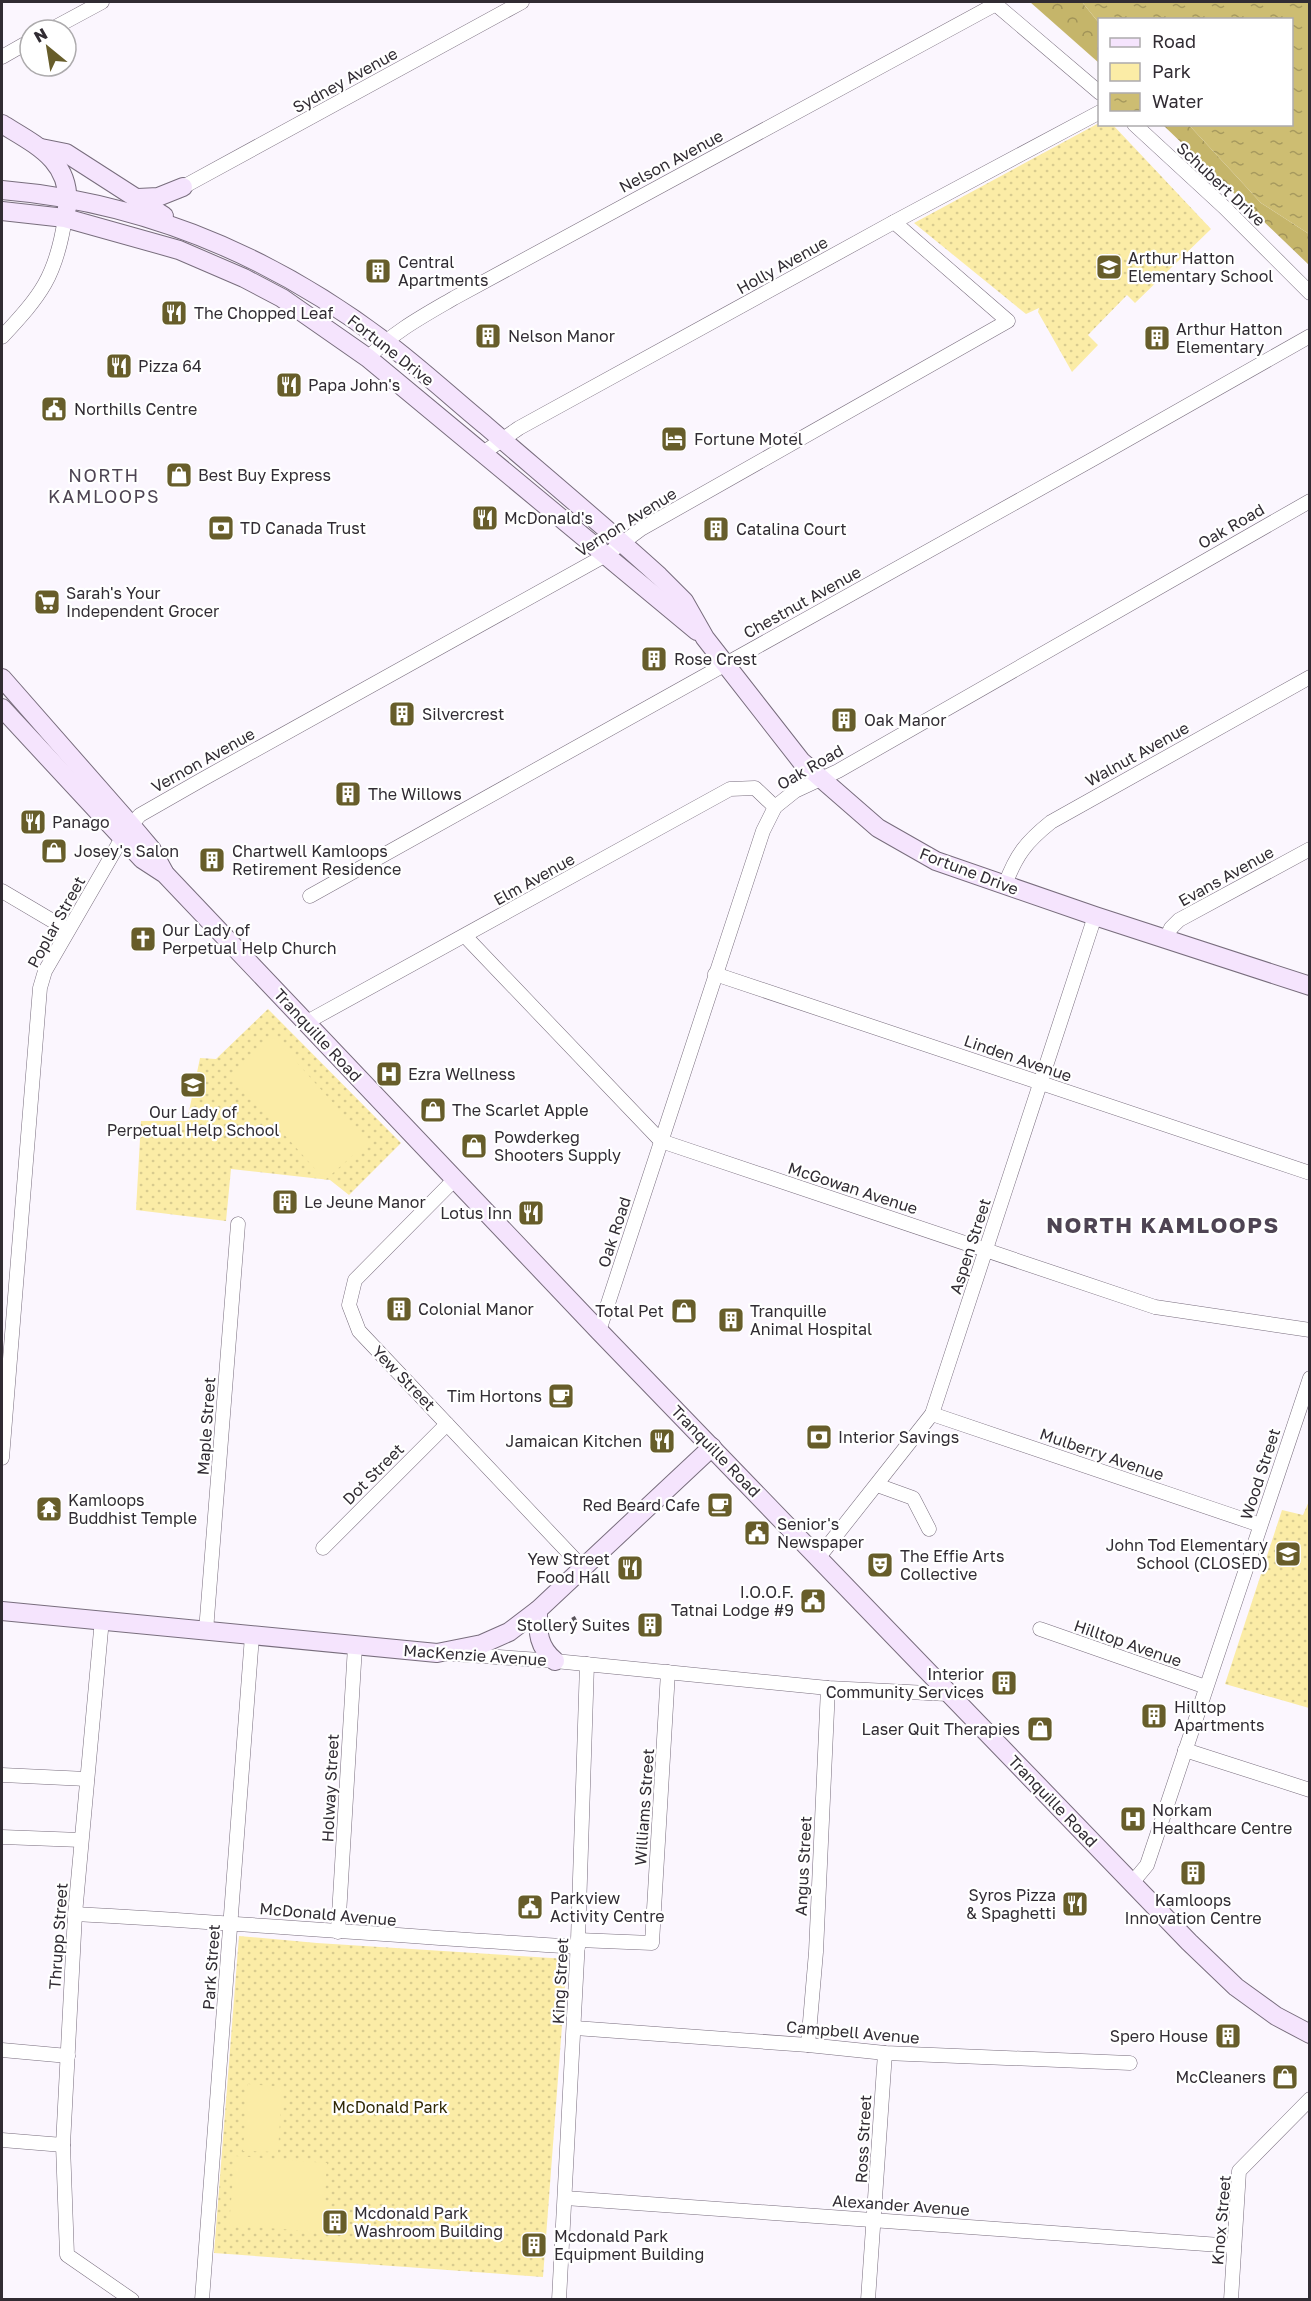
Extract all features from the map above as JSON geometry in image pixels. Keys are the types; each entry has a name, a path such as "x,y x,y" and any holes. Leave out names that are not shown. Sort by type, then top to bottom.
{"main road":[{"path":"2,124 41,148 57,163 65,180 68,198 65,218"},
{"path":"41,148 66,153 180,227"},
{"path":"138,198 158,197 183,187"},
{"path":"180,227 173,209 175,199 183,187"},
{"name":"Fortune Drive","path":"2,190 68,198 145,216 180,227 211,239 266,266 327,303 384,341 623,543 684,601 705,638"},
{"name":"Fortune Drive","path":"2,211 65,218 179,250 282,298 368,357 705,638 801,761 878,828 906,846 936,861 1005,885 1310,986"},
{"name":"Tranquille Road","path":"2,678 127,831"},
{"name":"Tranquille Road","path":"2,708 127,831 152,850 165,874 599,1330 1132,1883 1236,1987 1276,2016 1310,2034"},
{"path":"437,1653 482,1644 509,1632 538,1610 712,1447"},
{"path":"538,1610 538,1638 548,1656 555,1661"},
{"name":"MacKenzie Avenue","path":"2,1611 437,1653"}],"street":[{"path":"72,18 102,2"},
{"name":"Sydney Avenue","path":"183,187 522,2"},
{"path":"995,3 1098,91"},
{"name":"Nelson Avenue","path":"368,357 403,327 995,3"},
{"path":"2,57 18,48"},
{"name":"Holly Avenue","path":"483,453 519,428 1098,113"},
{"name":"Schubert Drive","path":"1136,126 1224,207 1310,293"},
{"path":"2,337 22,316 44,286 56,264 65,218"},
{"name":"Vernon Avenue","path":"127,831 140,816 203,779 606,555 641,530 738,473 1008,321 894,222"},
{"name":"Chestnut Avenue","path":"310,896 1310,336"},
{"name":"Oak Road","path":"599,1330 763,831 775,807 795,791 838,771 1310,501"},
{"name":"Walnut Avenue","path":"1005,885 1013,862 1032,837 1051,822 1310,677"},
{"name":"Elm Avenue","path":"306,1022 730,789 755,788 775,807"},
{"name":"Poplar Street","path":"2,1458 40,988 45,971 127,831"},
{"name":"Evans Avenue","path":"1166,939 1171,928 1179,920 1310,849"},
{"path":"2,891 68,930"},
{"name":"Aspen Street","path":"819,1557 932,1414 1095,916"},
{"name":"McGowan Avenue","path":"465,936 661,1142 1155,1307 1310,1330"},
{"name":"Linden Avenue","path":"716,974 1310,1173"},
{"name":"Yew Street","path":"455,1179 355,1280 349,1305 359,1331 583,1568"},
{"name":"Maple Street","path":"206,1631 238,1224"},
{"name":"Wood Street","path":"1132,1883 1147,1865 1310,1378"},
{"name":"Mulberry Avenue","path":"932,1414 1260,1525"},
{"name":"Dot Street","path":"323,1548 447,1424"},
{"path":"876,1485 913,1497 929,1529"},
{"name":"Thrupp Street","path":"102,1619 75,1914 63,2145 67,2255 132,2300"},
{"name":"Hilltop Avenue","path":"1040,1629 1206,1687"},
{"name":"Park Street","path":"202,2300 252,1636"},
{"name":"Holway Street","path":"338,1932 356,1646"},
{"name":"MacKenzie Avenue","path":"437,1653 555,1661 828,1688 948,1694"},
{"name":"King Street","path":"559,2300 578,1943 587,1664"},
{"name":"Williams Street","path":"578,1943 652,1943 669,1672"},
{"name":"Angus Street","path":"808,2045 816,1952 828,1688"},
{"path":"1185,1750 1310,1790"},
{"path":"2,1775 87,1779"},
{"path":"2,1837 81,1840"},
{"name":"McDonald Avenue","path":"75,1914 230,1922 338,1932 578,1943"},
{"name":"Campbell Avenue","path":"574,2028 808,2045 885,2053 1130,2063"},
{"path":"2,2050 68,2056"},
{"name":"Ross Street","path":"868,2300 885,2053"},
{"name":"Knox Street","path":"1231,2300 1239,2171 1310,2099"},
{"path":"2,2140 63,2145"},
{"name":"Alexander Avenue","path":"565,2198 1234,2246"}],"green space":[{"path":"1030,2 1082,2 1098,22 1098,62"},
{"path":"1098,124 1098,126 1114,126 1211,229 1135,303 1127,295 1088,335 1098,345 1072,372 1038,312 1039,308 1026,314 914,223"},
{"path":"1164,126 1190,126 1261,203 1309,234 1309,265"},
{"name":"Our Lady of Perpetual Help School","path":"268,1009 401,1143 349,1195 330,1180 231,1169 226,1221 136,1210 141,1121 187,1121 200,1058 216,1059"},
{"path":"274,1037 368,1142 325,1180 231,1075"},
{"name":"John Tod Elementary School (CLOSED)","path":"1309,1501 1309,1708 1225,1684 1282,1510 1303,1515"},
{"name":"McDonald Park","path":"239,1936 567,1959 543,2277 214,2253"},
{"path":"248,2084 282,2087 278,2152 243,2151"},
{"path":"235,2156 327,2163 322,2232 229,2225"}],"water":[{"path":"1082,2 1309,2 1309,234 1261,203 1190,126 1293,126 1293,18 1098,18 1098,22"}],"railway":[{"path":"573,1617 577,1624"}],"place":[{"name":"Arthur Hatton Elementary School","path":"1109,267"},
{"name":"Central Apartments","path":"378,271"},
{"name":"The Chopped Leaf","path":"174,313"},
{"name":"Nelson Manor","path":"488,336"},
{"name":"Arthur Hatton Elementary","path":"1157,338"},
{"name":"Pizza 64","path":"119,366"},
{"name":"Papa John's","path":"289,385"},
{"name":"Northills Centre","path":"54,409"},
{"name":"Fortune Motel","path":"674,439"},
{"name":"Best Buy Express","path":"179,475"},
{"name":"McDonald's","path":"485,518"},
{"name":"TD Canada Trust","path":"221,528"},
{"name":"Catalina Court","path":"716,529"},
{"name":"Sarah's Your Independent Grocer","path":"47,602"},
{"name":"Rose Crest","path":"654,659"},
{"name":"Silvercrest","path":"402,714"},
{"name":"Oak Manor","path":"844,720"},
{"name":"The Willows","path":"348,794"},
{"name":"Panago","path":"33,822"},
{"name":"Josey's Salon","path":"54,851"},
{"name":"Chartwell Kamloops Retirement Residence","path":"212,860"},
{"name":"Our Lady of Perpetual Help Church","path":"143,939"},
{"name":"Ezra Wellness","path":"389,1074"},
{"name":"Our Lady of Perpetual Help School","path":"193,1085"},
{"name":"The Scarlet Apple","path":"433,1110"},
{"name":"Powderkeg Shooters Supply","path":"474,1146"},
{"name":"Le Jeune Manor","path":"285,1202"},
{"name":"Lotus Inn","path":"531,1213"},
{"name":"Colonial Manor","path":"399,1309"},
{"name":"Total Pet","path":"684,1311"},
{"name":"Tranquille Animal Hospital","path":"731,1320"},
{"name":"Tim Hortons","path":"561,1396"},
{"name":"Interior Savings","path":"819,1437"},
{"name":"Jamaican Kitchen","path":"662,1441"},
{"name":"Red Beard Cafe","path":"720,1505"},
{"name":"Kamloops Buddhist Temple","path":"49,1509"},
{"name":"Senior's Newspaper","path":"757,1533"},
{"name":"John Tod Elementary School (CLOSED)","path":"1288,1554"},
{"name":"The Effie Arts Collective","path":"880,1565"},
{"name":"Yew Street Food Hall","path":"630,1568"},
{"name":"I.O.O.F. Tatnai Lodge #9","path":"813,1601"},
{"name":"Stollery Suites","path":"650,1625"},
{"name":"Interior Community Services","path":"1004,1683"},
{"name":"Hilltop Apartments","path":"1154,1716"},
{"name":"Laser Quit Therapies","path":"1040,1729"},
{"name":"Norkam Healthcare Centre","path":"1133,1819"},
{"name":"Kamloops Innovation Centre","path":"1193,1873"},
{"name":"Syros Pizza & Spaghetti","path":"1075,1904"},
{"name":"Parkview Activity Centre","path":"530,1907"},
{"name":"Spero House","path":"1228,2036"},
{"name":"McCleaners","path":"1285,2077"},
{"name":"Mcdonald Park Washroom Building","path":"335,2222"},
{"name":"Mcdonald Park Equipment Building","path":"534,2245"}],"district":[{"name":"NORTH KAMLOOPS","path":"104,486"},
{"name":"NORTH KAMLOOPS","path":"1163,1225"}]}
